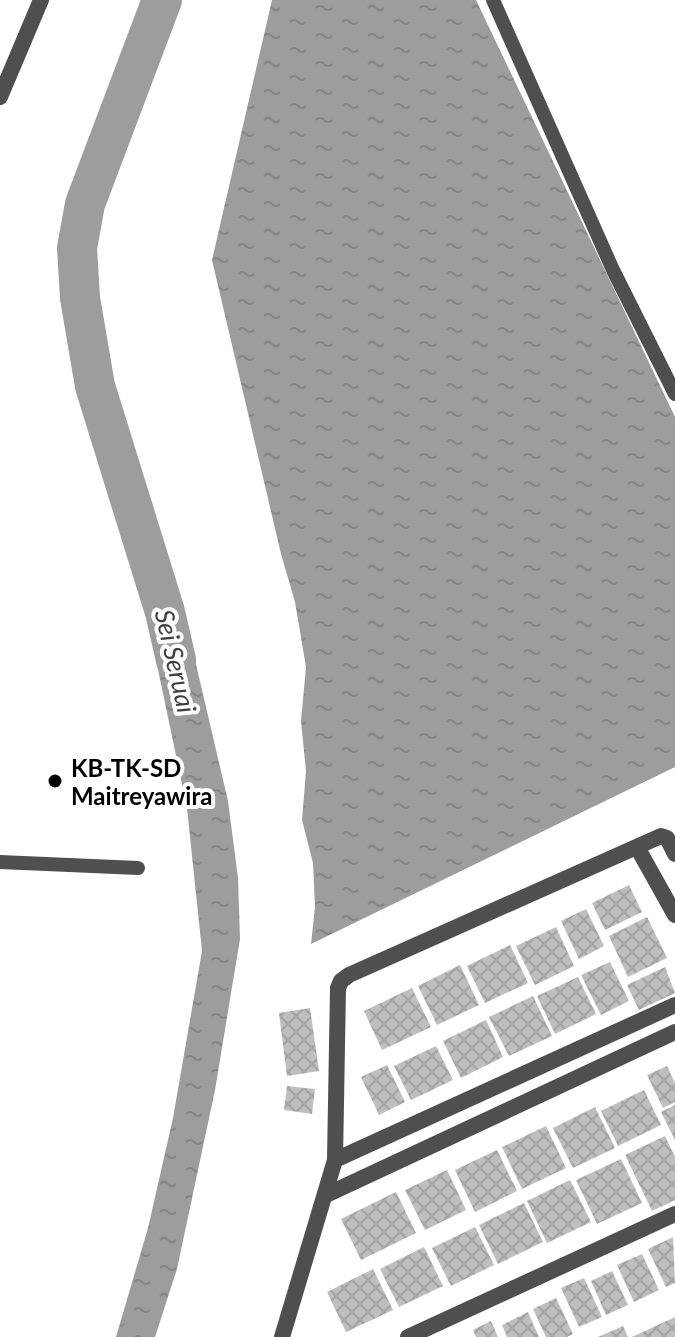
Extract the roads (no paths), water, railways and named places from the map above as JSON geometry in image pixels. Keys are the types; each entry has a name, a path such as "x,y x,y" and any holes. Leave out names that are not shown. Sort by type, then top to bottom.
{"street":[{"path":"0,97 5,73 41,0"},
{"path":"282,1337 335,1160 338,988 341,981 664,836 675,854"},
{"path":"637,847 675,915"},
{"path":"335,1160 675,1005"},
{"path":"326,1195 675,1032"},
{"path":"408,1337 675,1214"}],"lane":[{"path":"493,0 613,270 675,394"},
{"path":"0,862 138,868"}],"water":[{"path":"272,0 476,0 675,417 675,767 311,944 315,907 313,863 302,820 306,771 301,721 306,667 295,602 212,260"},
{"path":"180,596 228,801 238,878 240,939 215,1090 177,1269 155,1337 116,1337 148,1228 173,1118 202,951 187,808 147,617"}],"waterway":[{"name":"Sei Seruai","path":"162,0 85,204 77,248 80,298 95,386 165,612 176,660"}],"place":[{"name":"KB-TK-SD Maitreyawira","path":"55,781"}]}
